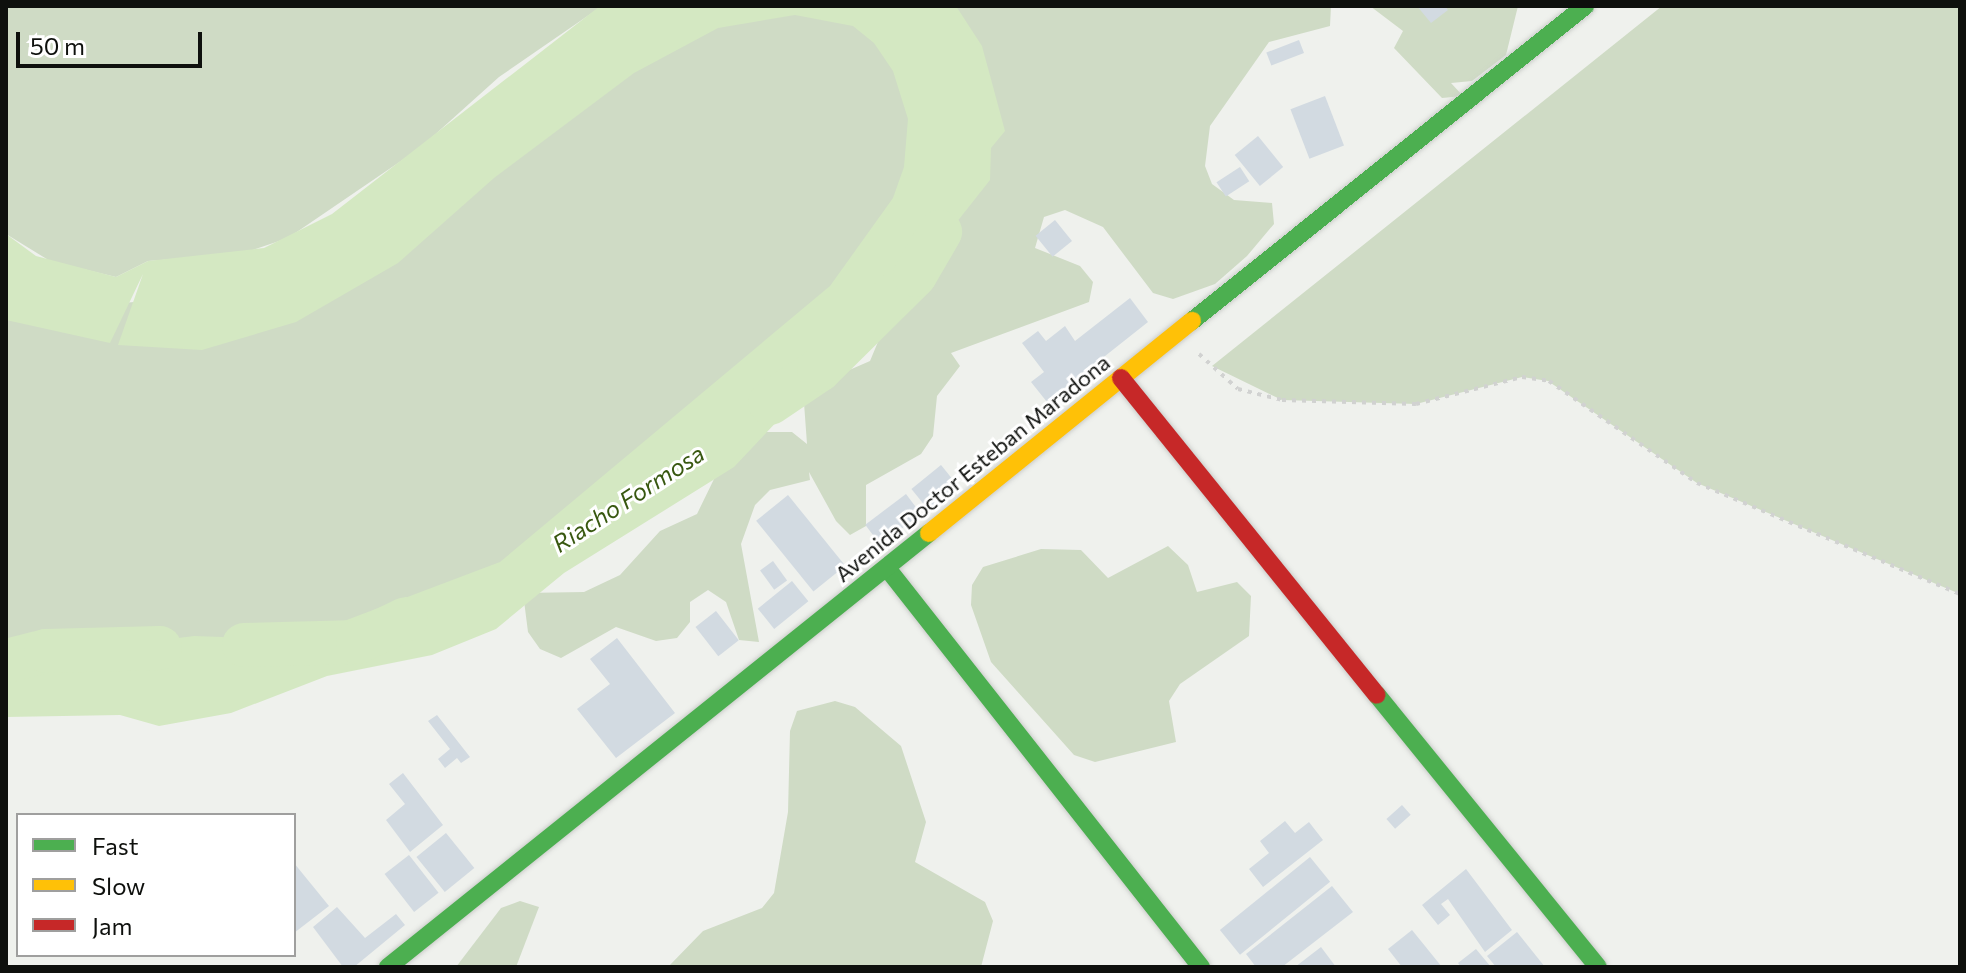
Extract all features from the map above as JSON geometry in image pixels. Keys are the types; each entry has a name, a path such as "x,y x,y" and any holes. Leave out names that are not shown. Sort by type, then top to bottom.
{"main road":[{"name":"Avenida Doctor Esteban Maradona","path":"388,967 1585,6"},
{"path":"1121,378 1598,967"},
{"path":"887,568 1201,967"}],"path":[{"path":"1176,333 1238,389 1282,400 1416,404 1522,377 1549,381 1697,483 1960,594"}],"shaded area":[{"path":"6,6 602,6 499,77 420,148 288,238 241,254 148,261 116,277 50,261 6,234"},
{"path":"930,6 1331,6 1330,26 1269,42 1210,126 1205,166 1212,184 1234,200 1272,203 1274,224 1247,256 1215,284 1173,299 1153,293 1103,227 1065,210 1044,217 1035,248 1080,266 1093,282 1089,302 951,353 960,366 937,396 933,436 921,454 866,485 866,526 850,535 836,521 809,472 810,480 770,490 755,505 741,544 759,642 739,640 726,602 708,590 690,602 690,622 677,638 656,641 616,627 561,658 540,649 528,632 523,593 584,592 620,575 660,531 697,514 715,477 753,432 792,432 807,444 804,403 815,385 870,361 900,289 564,543 358,642 46,651 6,661 6,266 87,306 229,294 635,20"},
{"path":"1370,6 1518,6 1506,55 1472,81 1451,83 1463,96 1442,98 1394,48 1403,31"},
{"path":"1662,6 1960,6 1960,594 1697,483 1548,381 1522,377 1416,404 1282,400 1212,366"},
{"path":"1168,546 1188,565 1197,592 1237,582 1251,596 1249,636 1180,684 1169,701 1176,742 1095,762 1074,755 991,662 971,605 972,585 983,567 1041,549 1081,550 1108,578"},
{"path":"835,701 855,707 901,746 926,822 915,862 985,902 993,921 981,967 668,967 703,931 762,908 774,893 788,812 790,731 797,711"},
{"path":"520,901 539,907 516,967 456,967 501,908"}],"water":[{"path":"600,6 956,6 982,46 1005,131 991,148 990,180 915,275 734,467 564,573 496,629 432,655 327,676 231,713 159,726 120,715 6,717 6,660 194,636 357,642 344,621 500,562 830,286 893,198 904,167 908,119 893,71 874,43 853,26 795,15 718,28 634,73 494,178 398,263 296,322 202,350 118,345 143,274 110,343 6,320 6,234 36,256 116,277 148,261 264,248 332,214"}],"building":[{"path":"1417,6 1445,6 1448,10 1431,23"},
{"path":"1299,40 1304,53 1271,66 1266,53"},
{"path":"1325,96 1344,145 1309,159 1290,109"},
{"path":"1258,136 1283,167 1260,186 1235,155"},
{"path":"1240,167 1249,181 1226,197 1217,182"},
{"path":"1055,220 1072,241 1053,257 1036,236"},
{"path":"1130,298 1148,322 1047,402 1031,382 1044,372 1022,343 1038,331 1046,341 1065,326 1075,341"},
{"path":"941,465 958,486 928,510 911,489"},
{"path":"906,494 921,514 880,545 865,525"},
{"path":"788,495 845,566 813,592 756,521"},
{"path":"773,561 787,580 774,590 760,570"},
{"path":"792,581 808,601 774,629 758,609"},
{"path":"716,611 739,640 718,656 696,627"},
{"path":"617,638 675,713 616,758 577,709 610,684 590,659"},
{"path":"437,715 470,757 461,763 457,758 445,768 438,759 450,749 428,721"},
{"path":"403,773 443,825 410,852 386,820 405,804 389,784"},
{"path":"1402,805 1411,815 1395,829 1386,819"},
{"path":"1285,821 1295,833 1309,822 1323,840 1263,887 1249,869 1269,853 1260,841"},
{"path":"446,833 474,868 445,892 416,857"},
{"path":"409,855 439,893 414,912 385,874"},
{"path":"1310,857 1330,882 1240,955 1220,930"},
{"path":"296,865 329,906 296,931"},
{"path":"1466,869 1512,930 1485,952 1448,899 1441,904 1450,915 1438,925 1422,905"},
{"path":"1332,886 1353,912 1282,967 1256,967 1246,954"},
{"path":"337,907 365,938 396,914 405,925 354,967 343,967 313,927"},
{"path":"1412,930 1442,967 1402,967 1388,949"},
{"path":"1517,932 1545,967 1496,967 1487,956"},
{"path":"1321,947 1336,967 1295,967"},
{"path":"1476,949 1491,967 1461,967 1458,963"}],"waterway":[{"name":"Riacho Formosa","path":"770,403 819,370 915,275 940,232"},
{"name":"Riacho Formosa","path":"244,645 358,642 406,619"},
{"name":"Riacho Formosa","path":"6,661 46,651 160,648"}],"traffic: fast":[{"path":"1192,321 1585,6"},
{"path":"388,967 929,533"},
{"path":"887,568 1201,967"},
{"path":"1377,695 1598,967"}],"traffic: slow":[{"path":"929,533 1192,321"}],"traffic: jam":[{"path":"1121,378 1377,695"}]}
